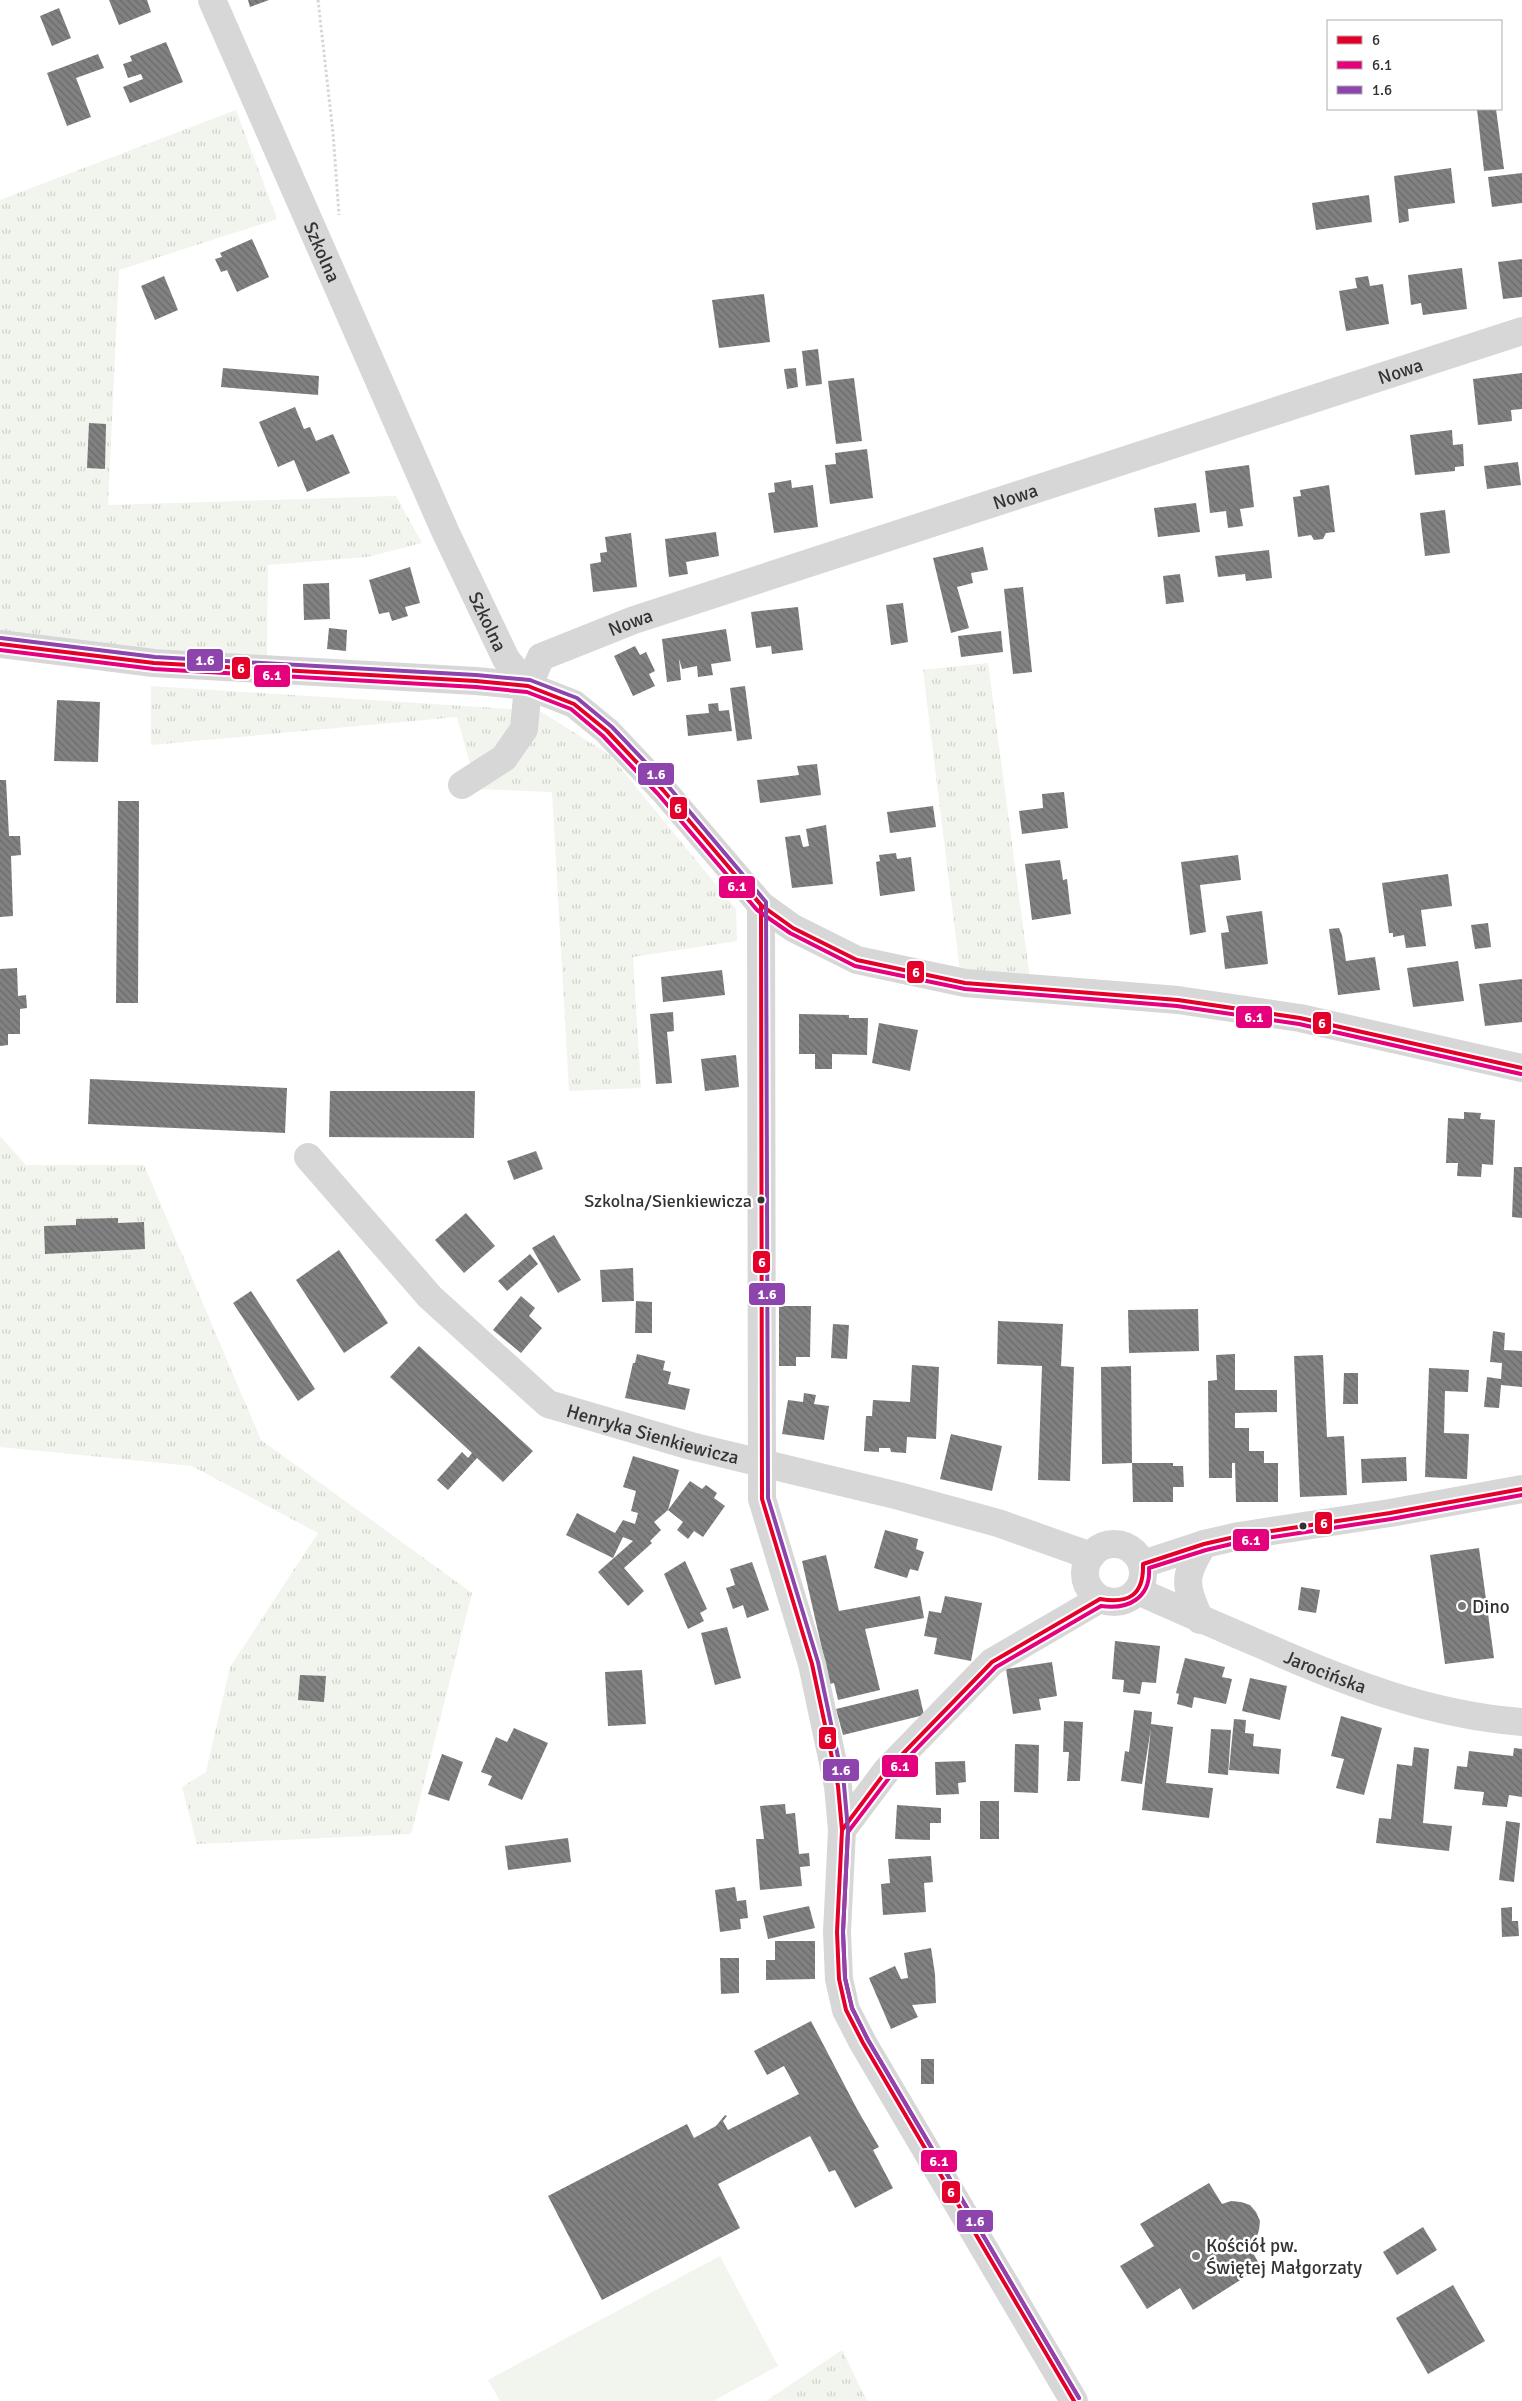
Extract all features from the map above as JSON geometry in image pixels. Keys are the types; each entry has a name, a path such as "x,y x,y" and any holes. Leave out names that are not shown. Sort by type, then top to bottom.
{"street":[{"name":"Szkolna","path":"212,0 445,530 506,659 528,686 574,704 608,731 663,790 761,904 793,928 857,960 930,977 965,983 1178,1000 1300,1018 1522,1068"},
{"name":"Nowa","path":"462,784 504,758 524,730 528,686 541,657 634,620 1522,331"},
{"path":"0,644 154,663 466,680 528,686"},
{"path":"761,904 762,1499 812,1664 838,1786 842,1830 837,1932 840,1979 846,2010 863,2043 1074,2401"},
{"name":"Henryka Sienkiewicza","path":"308,1157 430,1297 548,1404 761,1464 899,1496 998,1523 1090,1556"},
{"path":"1142,1564 1204,1544 1303,1524 1390,1512 1522,1488"},
{"path":"1113,1544 1125,1545 1136,1553 1142,1564 1144,1573 1138,1591 1127,1600 1114,1602 1100,1599 1092,1592 1085,1574 1090,1556 1100,1547 1113,1544"},
{"path":"1200,1620 1190,1597 1187,1576 1192,1562 1204,1544"},
{"name":"Jarocińska","path":"1138,1591 1200,1620 1328,1674 1407,1702 1486,1720 1522,1722"},
{"path":"842,1830 887,1770 992,1662 1100,1599"}],"path":[{"path":"318,0 333,133 339,218"}],"green space":[{"path":"236,110 277,219 119,270 108,505 396,496 422,543 367,557 268,565 267,656 91,645 0,630 0,200"},
{"path":"988,663 1030,979 960,971 923,670"},
{"path":"151,686 540,711 610,755 736,909 737,941 633,957 641,1088 569,1091 552,792 477,789 457,717 151,745"},
{"path":"0,1136 26,1165 144,1165 261,1440 472,1593 411,1834 197,1844 182,1787 206,1772 230,1667 318,1533 192,1466 0,1447"},
{"path":"720,2256 778,2366 713,2401 500,2401 488,2380"},
{"path":"842,2350 867,2401 766,2401"}],"building":[{"path":"109,0 147,0 151,12 119,25"},
{"path":"248,0 269,0 250,7"},
{"path":"59,8 71,38 52,46 40,16"},
{"path":"166,42 183,82 130,103 123,87 143,79 141,74 128,78 123,64 132,61 130,56"},
{"path":"98,54 104,68 76,78 91,117 67,126 47,73"},
{"path":"1477,110 1496,110 1504,169 1484,171"},
{"path":"1451,168 1455,203 1408,209 1409,221 1399,223 1394,176"},
{"path":"1522,173 1522,203 1492,207 1488,177"},
{"path":"1369,195 1372,222 1316,230 1312,203"},
{"path":"252,239 269,277 237,292 227,270 221,272 215,259 222,257 220,253"},
{"path":"1522,259 1522,297 1503,299 1498,262"},
{"path":"1462,268 1467,309 1423,315 1421,303 1411,305 1408,275"},
{"path":"164,276 178,310 155,320 141,286"},
{"path":"1368,276 1370,286 1383,284 1389,324 1346,331 1339,291 1357,288 1355,278"},
{"path":"764,294 770,342 719,348 712,300"},
{"path":"818,349 822,384 806,386 802,351"},
{"path":"223,368 319,376 318,395 221,387"},
{"path":"796,368 798,387 787,389 784,369"},
{"path":"1522,373 1522,409 1511,410 1512,421 1478,425 1473,379"},
{"path":"854,378 862,441 836,444 828,381"},
{"path":"295,407 304,429 310,427 316,441 333,434 350,473 307,492 294,460 278,467 259,422"},
{"path":"89,423 106,424 105,469 87,468"},
{"path":"1452,430 1453,445 1463,444 1464,466 1455,467 1455,471 1415,475 1410,435"},
{"path":"867,449 873,498 830,504 825,465 836,464 835,453"},
{"path":"1518,462 1521,485 1487,489 1484,466"},
{"path":"1249,465 1254,507 1240,509 1243,526 1228,528 1226,511 1210,513 1205,471"},
{"path":"791,480 792,488 813,485 818,527 774,533 768,493 775,492 774,483"},
{"path":"1329,485 1335,532 1326,533 1323,539 1314,540 1311,535 1298,537 1293,497 1301,496 1300,490"},
{"path":"1196,503 1200,532 1158,537 1154,508"},
{"path":"1445,510 1450,553 1425,556 1420,513"},
{"path":"716,532 719,556 686,562 688,574 669,577 665,539"},
{"path":"631,533 637,587 593,592 590,564 601,562 600,553 607,552 605,537"},
{"path":"983,547 988,570 971,573 973,583 957,587 969,628 951,633 933,558"},
{"path":"1269,550 1272,578 1246,581 1245,574 1218,577 1215,556"},
{"path":"410,567 420,603 405,607 408,616 392,621 389,612 379,614 369,580"},
{"path":"1180,574 1184,602 1166,604 1163,576"},
{"path":"329,583 330,619 304,620 303,584"},
{"path":"1023,587 1032,672 1013,674 1004,589"},
{"path":"903,603 908,642 891,645 886,605"},
{"path":"798,607 803,650 772,654 771,646 756,648 751,612"},
{"path":"329,628 347,630 346,651 327,649"},
{"path":"726,629 731,661 711,664 713,675 698,677 697,666 682,669 679,659 681,680 667,682 662,639"},
{"path":"1001,631 1003,652 961,657 958,636"},
{"path":"635,646 640,655 646,652 655,671 649,674 655,686 633,696 614,656"},
{"path":"745,686 752,739 737,741 730,688"},
{"path":"57,700 100,702 98,762 54,761"},
{"path":"718,703 719,711 729,710 732,731 688,736 686,715 709,713 708,704"},
{"path":"817,764 821,795 760,803 757,780 799,775 797,766"},
{"path":"0,780 6,780 9,836 20,836 21,855 11,856 13,916 0,917"},
{"path":"1064,792 1068,828 1022,834 1019,811 1043,808 1042,794"},
{"path":"118,801 139,801 138,1003 116,1003"},
{"path":"933,806 936,827 890,833 887,812"},
{"path":"826,825 833,884 792,888 785,837 800,835 803,847 809,846 806,829"},
{"path":"896,853 897,859 911,857 915,891 880,896 876,862 880,861 879,855"},
{"path":"1238,855 1241,880 1200,885 1206,932 1190,935 1181,862"},
{"path":"1060,860 1063,880 1067,879 1071,914 1032,920 1025,864"},
{"path":"1448,874 1452,906 1421,910 1426,946 1406,948 1404,935 1393,937 1393,933 1389,933 1382,883"},
{"path":"1262,911 1268,964 1225,969 1221,933 1229,932 1226,916"},
{"path":"1488,923 1491,947 1475,949 1471,925"},
{"path":"1339,928 1346,961 1375,957 1380,990 1338,995 1329,929"},
{"path":"1458,961 1464,1001 1413,1007 1407,968"},
{"path":"17,968 18,996 26,995 27,1008 20,1009 20,1034 8,1034 8,1045 0,1046 0,969"},
{"path":"722,970 725,995 663,1002 661,977"},
{"path":"1522,979 1522,1022 1485,1026 1479,984"},
{"path":"673,1012 674,1031 667,1032 672,1083 656,1084 650,1014"},
{"path":"799,1014 849,1015 849,1018 868,1018 867,1055 832,1054 832,1069 815,1069 815,1054 799,1054"},
{"path":"879,1023 918,1030 910,1071 872,1063"},
{"path":"736,1055 739,1087 705,1091 701,1059"},
{"path":"90,1079 287,1088 285,1133 88,1124"},
{"path":"330,1091 475,1091 474,1138 329,1137"},
{"path":"1464,1112 1481,1113 1480,1119 1495,1120 1493,1165 1482,1164 1481,1177 1457,1176 1458,1163 1446,1163 1448,1118 1464,1119"},
{"path":"536,1151 543,1169 514,1180 507,1161"},
{"path":"1514,1167 1522,1167 1522,1218 1512,1217"},
{"path":"466,1213 495,1246 464,1273 435,1240"},
{"path":"118,1218 118,1223 144,1222 145,1249 45,1254 44,1226 76,1225 76,1219"},
{"path":"554,1235 581,1280 558,1293 532,1248"},
{"path":"339,1250 388,1323 344,1353 296,1280"},
{"path":"530,1254 538,1264 507,1291 498,1281"},
{"path":"633,1268 634,1301 602,1302 600,1270"},
{"path":"251,1291 315,1389 298,1401 233,1303"},
{"path":"521,1296 535,1308 529,1316 542,1328 521,1353 493,1330"},
{"path":"636,1301 652,1302 652,1333 635,1333"},
{"path":"779,1306 811,1306 810,1357 796,1357 796,1366 779,1366"},
{"path":"1198,1309 1199,1351 1129,1353 1128,1310"},
{"path":"998,1321 1063,1324 1061,1366 1074,1367 1070,1481 1038,1480 1042,1366 997,1364"},
{"path":"833,1324 849,1325 847,1359 831,1358"},
{"path":"1493,1331 1505,1333 1504,1350 1522,1351 1522,1387 1501,1385 1499,1408 1484,1407 1487,1377 1501,1379 1502,1363 1490,1362"},
{"path":"419,1346 533,1451 503,1482 477,1458 448,1490 437,1480 462,1452 468,1458 472,1453 390,1377"},
{"path":"637,1354 665,1361 663,1370 671,1372 668,1384 690,1389 685,1410 625,1398"},
{"path":"1235,1354 1235,1390 1277,1390 1277,1412 1235,1413 1235,1428 1249,1428 1249,1451 1264,1451 1264,1463 1278,1463 1278,1502 1236,1502 1235,1463 1232,1463 1232,1478 1209,1478 1208,1381 1217,1380 1216,1355"},
{"path":"1323,1355 1327,1437 1344,1436 1347,1495 1300,1497 1294,1356"},
{"path":"912,1365 939,1367 936,1439 907,1437 906,1453 891,1452 890,1448 879,1448 879,1452 864,1451 866,1416 872,1416 873,1400 910,1402"},
{"path":"1131,1366 1132,1463 1102,1464 1101,1367"},
{"path":"1429,1368 1469,1370 1468,1392 1445,1391 1444,1433 1469,1434 1467,1479 1425,1477"},
{"path":"1344,1373 1358,1373 1358,1404 1343,1404"},
{"path":"804,1393 816,1395 814,1404 829,1406 824,1440 782,1434 788,1400 803,1402"},
{"path":"951,1434 1002,1446 992,1491 940,1479"},
{"path":"633,1456 679,1470 668,1510 654,1522 661,1530 650,1541 652,1543 624,1568 644,1591 628,1606 598,1572 633,1541 623,1537 613,1558 566,1535 577,1513 615,1533 623,1520 635,1524 638,1513 631,1511 636,1491 623,1487"},
{"path":"1406,1457 1407,1481 1362,1483 1361,1459"},
{"path":"1132,1463 1173,1463 1173,1466 1183,1466 1184,1487 1173,1487 1173,1502 1133,1502"},
{"path":"690,1481 702,1489 706,1485 717,1493 714,1498 725,1506 703,1537 694,1531 688,1539 677,1530 683,1522 668,1510"},
{"path":"885,1530 918,1539 916,1549 924,1552 918,1571 910,1569 907,1578 874,1568"},
{"name":"Dino","path":"1479,1548 1494,1658 1445,1664 1430,1555"},
{"path":"826,1555 839,1611 920,1596 924,1618 865,1629 880,1690 838,1700 834,1683 830,1684 802,1561"},
{"path":"685,1561 707,1609 700,1613 704,1621 688,1629 664,1574"},
{"path":"752,1562 769,1610 747,1618 743,1605 733,1609 726,1588 735,1585 730,1569"},
{"path":"1301,1587 1320,1590 1316,1613 1298,1610"},
{"path":"945,1596 982,1603 971,1661 934,1654 937,1638 924,1636 929,1611 941,1613"},
{"path":"727,1627 741,1678 715,1685 701,1633"},
{"path":"1115,1641 1160,1646 1156,1683 1142,1682 1140,1694 1123,1692 1124,1680 1112,1679"},
{"path":"1185,1658 1225,1667 1222,1677 1232,1679 1226,1704 1194,1697 1192,1708 1177,1704 1179,1694 1176,1693"},
{"path":"1052,1662 1057,1696 1039,1699 1041,1710 1013,1714 1006,1669"},
{"path":"642,1670 646,1724 608,1726 605,1672"},
{"path":"300,1675 326,1676 324,1702 298,1700"},
{"path":"1250,1678 1287,1686 1280,1720 1242,1711"},
{"path":"918,1689 924,1715 843,1735 836,1709"},
{"path":"1134,1710 1152,1712 1151,1724 1173,1727 1166,1783 1213,1788 1209,1818 1142,1810 1151,1728 1142,1784 1121,1781 1125,1751 1129,1752"},
{"path":"1341,1716 1382,1728 1364,1795 1336,1788 1344,1759 1331,1756"},
{"path":"1234,1719 1246,1720 1245,1733 1254,1734 1253,1746 1281,1749 1279,1774 1229,1770"},
{"path":"1064,1721 1083,1722 1080,1781 1067,1781 1069,1752 1063,1752"},
{"path":"514,1728 548,1743 522,1800 488,1785 492,1776 481,1772 496,1737 507,1742"},
{"path":"1211,1729 1231,1730 1228,1775 1208,1773"},
{"path":"1015,1744 1039,1745 1038,1793 1014,1792"},
{"path":"1414,1747 1429,1749 1423,1823 1452,1826 1449,1851 1376,1843 1379,1818 1391,1819 1397,1764 1412,1766"},
{"path":"1514,1748 1522,1749 1522,1797 1509,1795 1507,1807 1482,1805 1484,1792 1454,1789 1457,1766 1467,1767 1469,1751 1513,1756"},
{"path":"442,1754 463,1762 449,1801 428,1794"},
{"path":"965,1761 966,1782 958,1783 959,1794 936,1795 935,1762"},
{"path":"980,1801 999,1801 999,1839 980,1839"},
{"path":"785,1804 786,1814 795,1813 799,1854 809,1853 810,1866 800,1867 802,1886 760,1890 756,1839 764,1839 760,1806"},
{"path":"897,1805 941,1808 941,1823 930,1823 930,1840 895,1839"},
{"path":"1506,1821 1520,1823 1514,1882 1499,1880"},
{"path":"568,1838 571,1862 508,1870 505,1846"},
{"path":"931,1856 933,1882 924,1883 926,1912 883,1915 881,1884 890,1883 888,1859"},
{"path":"735,1887 737,1901 746,1900 748,1918 740,1919 741,1929 720,1932 715,1890"},
{"path":"809,1906 815,1928 768,1939 763,1916"},
{"path":"1512,1907 1512,1921 1518,1921 1519,1936 1502,1937 1501,1908"},
{"path":"775,1941 815,1941 815,1979 766,1980 766,1960 775,1960"},
{"path":"931,1948 935,1974 936,2003 912,2005 918,2017 891,2029 869,1978 895,1966 901,1979 908,1978 904,1953"},
{"path":"720,1958 739,1958 739,1993 721,1994"},
{"path":"811,2021 879,2147 873,2150 893,2188 855,2208 835,2170 829,2172 810,2136 718,2184 740,2228 602,2300 548,2196 687,2124 694,2138 716,2126 725,2115 727,2116 723,2121 728,2130 799,2094 784,2066 767,2075 754,2051"},
{"path":"921,2059 934,2059 934,2084 921,2084"},
{"name":"Kościół pw. Świętej Małgorzaty","path":"1209,2183 1222,2204 1231,2201 1241,2202 1250,2205 1256,2212 1260,2221 1259,2230 1256,2239 1249,2246 1261,2267 1193,2310 1180,2288 1147,2309 1120,2266 1154,2246 1140,2224"},
{"path":"1423,2227 1437,2250 1397,2275 1383,2252"},
{"path":"1453,2285 1485,2341 1428,2374 1396,2318"}],"transit line":[{"name":"1.6","path":"1,638 155,657 476,675 530,680 577,698 612,727 668,786 766,902 768,1498 818,1662 844,1785 848,1830 843,1932 845,1978 852,2008 868,2040 1079,2398"},
{"name":"6","path":"0,644 154,663 476,681 528,686 574,704 607,731 663,790 761,905 762,1499 812,1664 838,1786 842,1830 837,1932 839,1979 846,2010 863,2043 1074,2401"},
{"name":"6.1","path":"0,650 154,669 476,687 527,692 571,709 603,736 658,794 757,910 790,933 855,966 965,989 1177,1006 1299,1024 1521,1074"},
{"name":"6","path":"739,879 761,905 793,928 857,960 965,983 1178,1000 1300,1018 1522,1068"},
{"name":"6","path":"842,1830 887,1770 992,1662 1100,1599 1119,1600 1133,1595 1141,1583 1143,1564 1204,1544 1239,1536 1390,1513 1522,1489"},
{"name":"6.1","path":"1079,2398 868,2040 852,2008 845,1978 843,1932 848,1832 892,1774 996,1667 1101,1606 1120,1606 1136,1600 1146,1587 1149,1578 1149,1568 1206,1550 1240,1542 1391,1519 1522,1495"}],"place":[{"name":"Szkolna/Sienkiewicza","path":"761,1200"},
{"name":"Dino","path":"1462,1606"},
{"name":"Kościół pw. Świętej Małgorzaty","path":"1196,2256"}]}
